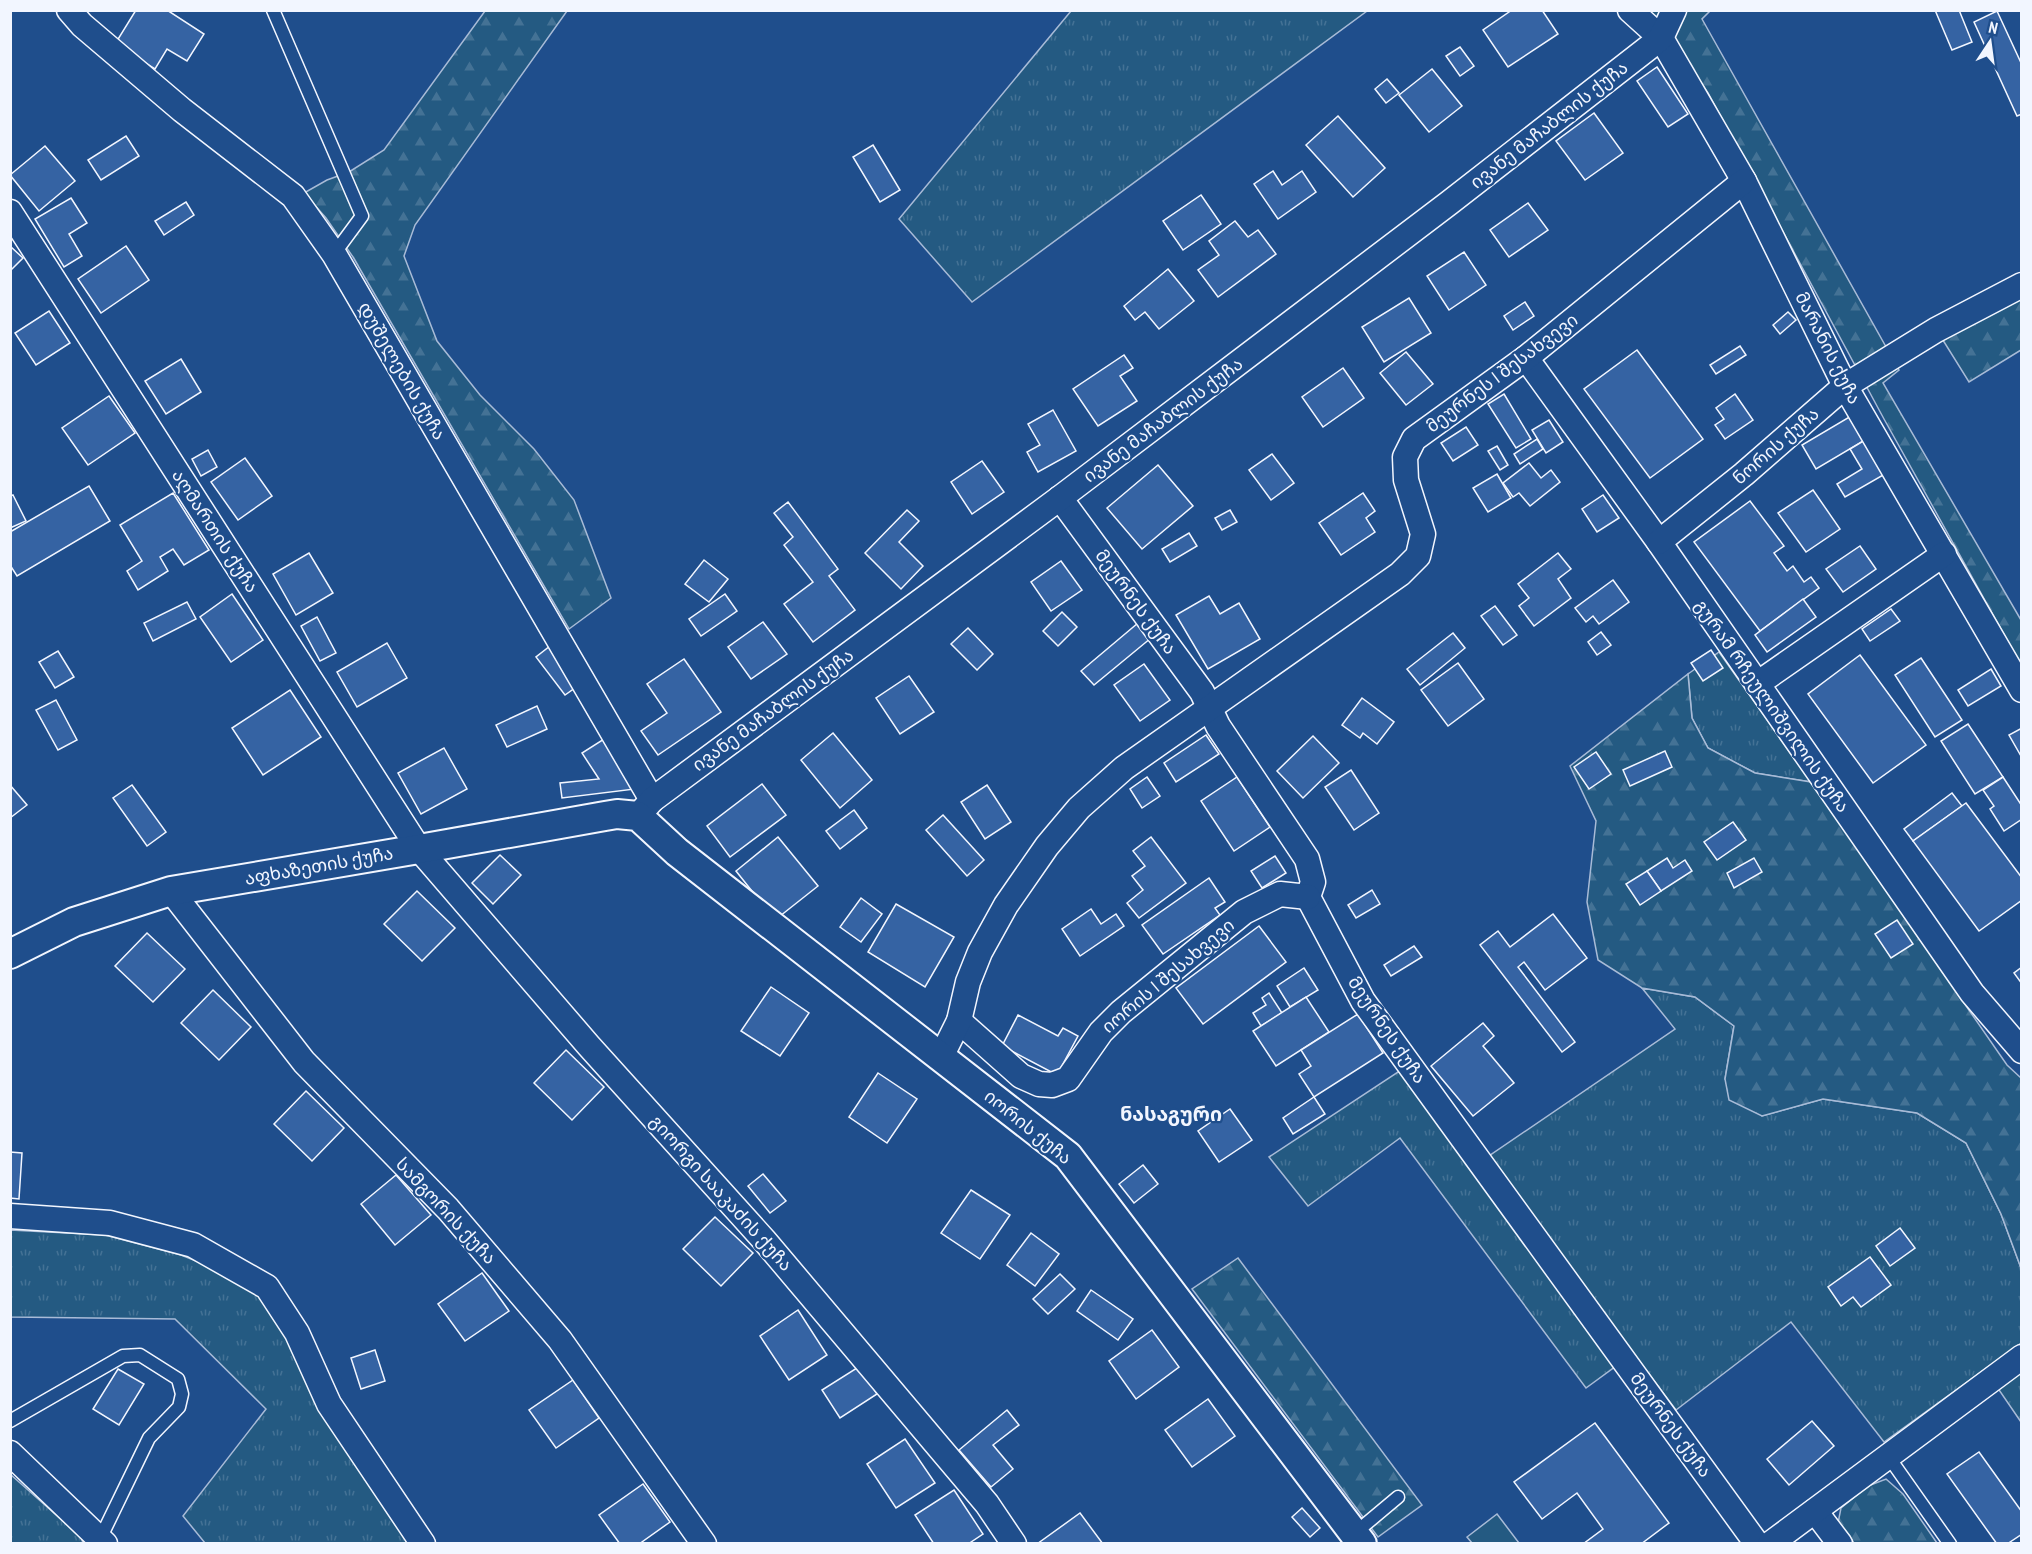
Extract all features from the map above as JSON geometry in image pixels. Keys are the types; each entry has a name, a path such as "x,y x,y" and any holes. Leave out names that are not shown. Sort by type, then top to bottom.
{"street":[{"name":"დუშელების ქუჩა","path":"69,10 82,25 182,110 293,196 334,254 645,808"},
{"name":"მარანის ქუჩა","path":"1630,10 1661,38 1744,181 1845,386 2022,690"},
{"name":"ივანე მაჩაბლის ქუჩა","path":"645,808 1060,498 1449,203 1661,38 1674,10"},
{"name":"მეურნეს I შესახვევი","path":"940,1057 959,1021 968,982 980,952 1006,904 1047,846 1079,808 1124,768 1400,574 1418,556 1423,534 1406,480 1405,457 1414,439 1526,358 1744,181"},
{"name":"აღმართის ქუჩა","path":"10,212 419,849"},
{"name":"ნორის ქუჩა","path":"1659,542 1743,474 1845,386 1936,330 2022,285"},
{"name":"გურამ რჩეულიშვილის ქუჩა","path":"1526,358 1659,542 1972,993 2022,1051"},
{"name":"მეურნეს ქუჩა","path":"1060,498 1202,692 1218,726 1307,859 1313,882 1308,897 1363,1001 1757,1544"},
{"path":"1757,684 1944,554"},
{"name":"აფხაზეთის ქუჩა","path":"10,954 74,922 171,891 645,808"},
{"name":"იორის ქუჩა","path":"645,808 677,852 1068,1156 1359,1538"},
{"name":"გიორგი სააკაძის ქუჩა","path":"419,849 589,1046 764,1240 987,1504 1014,1544"},
{"name":"სამგორის ქუჩა","path":"171,891 304,1062 448,1209 560,1340 704,1544"},
{"name":"იორის I შესახვევი","path":"959,1021 1021,1076 1039,1084 1052,1085 1068,1079 1101,1032 1121,1012 1244,912 1280,894 1308,897"},
{"path":"10,1216 110,1223 192,1245 267,1287 297,1333 329,1404 423,1544"},
{"path":"1770,1544 2022,1357"},
{"path":"10,1453 103,1541"},
{"path":"1815,1511 1840,1544"}],"lane":[{"path":"273,10 362,216 334,254"},
{"path":"10,1421 123,1356 140,1355 178,1379 182,1394 179,1407 148,1438 103,1541"},
{"path":"1888,1456 1950,1544"},
{"path":"1359,1538 1398,1497"}],"green space":[{"path":"485,11 567,11 415,225 404,256 437,341 480,395 534,449 574,500 611,598 569,629 353,257 326,218 304,193 327,180 349,172 384,150"},
{"path":"1071,11 1367,11 972,302 899,219"},
{"path":"1648,11 1710,11 1702,19 1899,370 1883,383 2021,620 2021,665 1884,419 1708,93 1655,17"},
{"path":"2021,296 2021,350 1969,382 1941,337"},
{"path":"1719,652 1811,782 1755,773 1708,748 1692,718 1688,674"},
{"path":"1688,674 1692,718 1708,748 1755,773 1811,782 2007,1065 2021,1078 2021,1268 2001,1214 1966,1143 1917,1113 1823,1099 1762,1116 1729,1100 1725,1079 1734,1026 1695,997 1642,988 1598,960 1587,902 1596,821 1570,766"},
{"path":"1642,988 1695,997 1734,1026 1725,1079 1762,1116 1823,1099 1917,1113 1966,1143 2001,1214 2021,1268 2021,1343 1884,1442 1791,1322 1676,1410 1486,1158 1675,1029"},
{"path":"1401,1070 1616,1366 1586,1388 1400,1138 1308,1206 1269,1157"},
{"path":"10,1230 105,1235 181,1255 234,1276 271,1307 410,1543 205,1543 183,1516 266,1409 175,1319 11,1317"},
{"path":"1238,1258 1422,1505 1378,1537 1192,1289"},
{"path":"2021,1369 2021,1422 1997,1387"},
{"path":"10,1474 81,1537 83,1543 11,1543"},
{"path":"1886,1479 1903,1494 1937,1543 1854,1543 1838,1523 1841,1508 1868,1486"},
{"path":"1497,1514 1519,1543 1472,1543 1467,1537"}],"building":[{"path":"136,10 167,10 204,34 187,61 167,49 155,69 115,44"},
{"path":"1512,10 1542,10 1558,34 1508,67 1483,30"},
{"path":"1935,10 1959,10 1972,42 1952,50"},
{"path":"1997,11 2022,65 2022,114 2017,116 1974,22"},
{"path":"1460,47 1474,66 1460,76 1446,56"},
{"path":"1657,67 1688,114 1668,127 1637,81"},
{"path":"1432,69 1462,106 1429,132 1399,95"},
{"path":"1387,79 1399,93 1386,103 1375,89"},
{"path":"1594,113 1623,153 1585,180 1556,141"},
{"path":"1338,116 1385,168 1353,197 1306,145"},
{"path":"126,136 139,156 101,180 88,160"},
{"path":"873,145 900,190 880,202 853,157"},
{"path":"45,146 75,181 39,211 10,175"},
{"path":"1273,171 1282,185 1302,171 1316,192 1278,219 1254,184"},
{"path":"1201,195 1221,224 1183,250 1163,221"},
{"path":"71,198 87,223 69,234 82,256 64,267 35,219"},
{"path":"186,202 194,215 164,235 155,221"},
{"path":"1528,203 1548,230 1509,257 1490,230"},
{"path":"1235,221 1248,237 1258,230 1276,254 1218,297 1198,270 1219,255 1209,241"},
{"path":"10,246 23,258 10,271"},
{"path":"126,246 149,280 101,313 78,279"},
{"path":"1464,252 1486,285 1449,310 1427,276"},
{"path":"1168,269 1194,301 1159,329 1145,312 1135,320 1124,306"},
{"path":"1409,298 1431,333 1384,362 1362,327"},
{"path":"1525,302 1534,316 1513,330 1504,316"},
{"path":"49,311 70,343 36,365 15,333"},
{"path":"1788,312 1796,320 1780,334 1773,325"},
{"path":"1740,346 1746,355 1716,374 1710,365"},
{"path":"1637,350 1703,439 1650,478 1584,389"},
{"path":"1406,352 1433,384 1406,405 1380,373"},
{"path":"1124,355 1133,368 1120,376 1137,401 1098,426 1073,389"},
{"path":"181,359 201,392 166,414 145,381"},
{"path":"1343,368 1364,398 1323,427 1302,397"},
{"path":"1504,394 1531,439 1516,448 1488,404"},
{"path":"1735,394 1753,420 1725,439 1715,425 1724,419 1716,408"},
{"path":"109,396 135,433 88,465 62,428"},
{"path":"1053,410 1076,451 1038,472 1027,452 1040,445 1028,424"},
{"path":"1851,416 1865,440 1816,469 1802,445"},
{"path":"1549,420 1563,442 1546,453 1532,430"},
{"path":"1466,427 1478,445 1453,461 1441,443"},
{"path":"1537,439 1543,449 1520,464 1514,454"},
{"path":"1865,440 1885,474 1845,497 1837,484 1862,469 1850,449"},
{"path":"1497,446 1508,465 1500,470 1488,451"},
{"path":"208,450 217,467 201,476 192,459"},
{"path":"1272,454 1294,483 1271,500 1249,470"},
{"path":"245,458 272,496 238,520 211,482"},
{"path":"982,461 1004,492 972,514 951,482"},
{"path":"1529,463 1541,478 1551,470 1560,482 1530,506 1519,493 1513,497 1503,483"},
{"path":"1158,465 1193,506 1142,549 1107,508"},
{"path":"1497,474 1511,498 1488,512 1473,488"},
{"path":"89,486 110,521 17,576 10,565 10,532"},
{"path":"1813,490 1840,529 1806,552 1778,513"},
{"path":"173,493 209,550 184,565 173,549 160,557 168,571 138,590 127,571 142,561 120,525"},
{"path":"1363,493 1375,511 1366,518 1375,532 1341,555 1319,523"},
{"path":"13,495 26,521 10,528 10,496"},
{"path":"1603,495 1619,518 1597,532 1582,509"},
{"path":"1750,501 1784,546 1774,553 1787,571 1793,566 1804,582 1811,577 1819,588 1760,631 1694,542"},
{"path":"788,502 838,569 829,576 855,610 813,642 784,604 813,582 784,545 793,537 774,513"},
{"path":"907,510 919,521 899,542 923,566 901,589 865,553"},
{"path":"1230,510 1237,522 1222,530 1215,518"},
{"path":"1189,533 1197,546 1170,562 1162,549"},
{"path":"1860,546 1876,569 1843,592 1826,569"},
{"path":"309,553 333,593 296,615 273,574"},
{"path":"1558,553 1571,569 1558,579 1571,598 1534,626 1519,606 1529,598 1518,584"},
{"path":"704,560 728,579 709,602 685,584"},
{"path":"1061,561 1082,590 1051,611 1031,582"},
{"path":"1613,580 1629,602 1599,624 1593,616 1586,622 1575,608"},
{"path":"232,594 263,640 231,662 200,617"},
{"path":"725,594 737,611 701,636 689,619"},
{"path":"1209,596 1220,614 1239,603 1260,639 1208,669 1176,615"},
{"path":"1803,599 1816,617 1767,652 1755,635"},
{"path":"187,602 196,619 153,641 144,623"},
{"path":"1495,606 1517,635 1503,645 1481,616"},
{"path":"1891,609 1900,621 1870,641 1862,629"},
{"path":"1062,612 1077,627 1058,646 1043,631"},
{"path":"317,617 336,653 320,661 301,626"},
{"path":"763,622 787,654 751,679 728,647"},
{"path":"1138,623 1151,638 1094,685 1081,671"},
{"path":"968,628 993,654 977,670 951,644"},
{"path":"1601,632 1611,645 1597,655 1588,642"},
{"path":"1453,633 1465,648 1420,685 1407,669"},
{"path":"387,643 407,678 357,707 337,672"},
{"path":"550,646 579,685 565,695 536,657"},
{"path":"1711,650 1723,668 1703,681 1691,663"},
{"path":"58,651 74,677 55,688 39,662"},
{"path":"1860,655 1926,745 1873,783 1808,694"},
{"path":"1921,658 1962,720 1935,737 1895,675"},
{"path":"684,659 721,712 658,755 641,731 667,713 647,684"},
{"path":"1458,663 1484,699 1448,726 1421,690"},
{"path":"1144,664 1170,700 1140,721 1114,685"},
{"path":"1991,669 2001,686 1968,706 1958,690"},
{"path":"909,676 934,712 900,734 876,698"},
{"path":"290,690 321,737 263,775 232,728"},
{"path":"1362,698 1394,722 1377,744 1363,733 1360,738 1342,725"},
{"path":"56,700 77,740 58,750 36,710"},
{"path":"537,706 547,729 507,747 496,725"},
{"path":"1968,724 2003,777 1975,794 1941,741"},
{"path":"2022,728 2022,756 2021,756 2009,735"},
{"path":"833,733 872,780 840,808 801,760"},
{"path":"1206,735 1219,754 1176,782 1164,763"},
{"path":"1313,736 1339,763 1303,798 1277,771"},
{"path":"604,739 635,789 562,798 560,783 599,779 582,753"},
{"path":"444,748 467,789 421,814 398,773"},
{"path":"1665,751 1672,767 1630,786 1623,770"},
{"path":"1596,752 1611,774 1589,789 1574,767"},
{"path":"1351,770 1379,813 1354,830 1325,787"},
{"path":"1147,777 1160,796 1142,808 1130,789"},
{"path":"1237,777 1270,827 1234,851 1201,801"},
{"path":"2003,777 2022,806 2022,819 2004,831 1990,809 1994,806 1983,790"},
{"path":"762,784 786,815 730,857 707,826"},
{"path":"10,785 27,805 10,818"},
{"path":"132,785 166,832 147,846 113,798"},
{"path":"987,785 1011,822 985,839 961,802"},
{"path":"1952,793 1962,806 1913,841 1904,829"},
{"path":"1966,803 2022,878 2022,900 1979,931 1913,841"},
{"path":"854,810 867,828 840,849 826,831"},
{"path":"943,815 984,860 967,876 926,830"},
{"path":"1733,822 1746,840 1717,860 1704,842"},
{"path":"778,837 818,886 775,920 736,871"},
{"path":"1151,837 1186,883 1139,918 1127,903 1143,890 1132,876 1145,866 1133,851"},
{"path":"500,855 521,875 493,904 472,883"},
{"path":"1275,856 1286,873 1262,888 1251,871"},
{"path":"1667,858 1673,868 1685,860 1692,871 1661,891 1647,871"},
{"path":"1754,858 1762,872 1734,888 1727,873"},
{"path":"1647,871 1661,891 1640,905 1626,884"},
{"path":"1209,878 1225,902 1215,908 1220,915 1163,954 1142,925"},
{"path":"1372,890 1380,904 1356,918 1348,905"},
{"path":"417,891 455,928 422,961 384,924"},
{"path":"861,898 882,914 861,942 840,927"},
{"path":"896,904 954,937 925,987 868,952"},
{"path":"1091,909 1101,924 1116,914 1124,926 1080,956 1062,929"},
{"path":"1553,914 1587,958 1545,990 1524,962 1518,967 1575,1042 1562,1052 1480,945 1498,931 1510,947"},
{"path":"1897,920 1913,944 1891,958 1875,934"},
{"path":"1259,926 1286,962 1203,1024 1176,988"},
{"path":"147,933 185,969 153,1002 115,966"},
{"path":"1414,946 1422,957 1391,976 1384,965"},
{"path":"2022,967 2022,984 2014,973"},
{"path":"1304,968 1318,990 1290,1007 1277,986"},
{"path":"771,987 809,1013 780,1056 741,1031"},
{"path":"213,990 251,1027 219,1060 181,1023"},
{"path":"1269,993 1282,1013 1261,1026 1253,1013 1266,1005 1262,998"},
{"path":"1306,997 1329,1032 1276,1066 1253,1031"},
{"path":"1358,1014 1383,1053 1314,1097 1299,1074 1311,1066 1301,1050"},
{"path":"1018,1015 1058,1036 1063,1028 1078,1036 1057,1075 1002,1046"},
{"path":"1483,1023 1494,1036 1483,1046 1514,1083 1473,1116 1431,1066"},
{"path":"566,1050 604,1087 572,1120 534,1083"},
{"path":"878,1073 917,1099 887,1143 849,1117"},
{"path":"306,1091 344,1128 312,1161 274,1124"},
{"path":"1314,1097 1325,1114 1293,1134 1283,1118"},
{"path":"1230,1109 1252,1140 1219,1162 1198,1131"},
{"path":"10,1152 22,1153 19,1199 10,1198"},
{"path":"1143,1165 1158,1184 1134,1203 1119,1184"},
{"path":"763,1174 786,1201 770,1213 748,1186"},
{"path":"396,1175 431,1215 395,1245 361,1204"},
{"path":"971,1190 1010,1215 980,1259 941,1233"},
{"path":"715,1217 753,1253 721,1286 683,1249"},
{"path":"1900,1228 1915,1248 1890,1266 1876,1246"},
{"path":"1031,1233 1059,1254 1035,1286 1007,1265"},
{"path":"1870,1257 1891,1285 1861,1307 1853,1297 1841,1306 1828,1287"},
{"path":"482,1273 509,1311 465,1341 438,1304"},
{"path":"1060,1274 1075,1289 1048,1314 1033,1299"},
{"path":"1091,1290 1133,1319 1118,1340 1077,1311"},
{"path":"798,1310 827,1355 789,1380 760,1336"},
{"path":"1152,1330 1179,1367 1136,1399 1109,1361"},
{"path":"375,1350 385,1381 361,1389 351,1358"},
{"path":"860,1366 877,1394 840,1418 822,1390"},
{"path":"118,1369 144,1384 119,1425 93,1409"},
{"path":"573,1380 599,1418 556,1448 529,1410"},
{"path":"1208,1399 1235,1436 1192,1467 1165,1430"},
{"path":"1007,1410 1019,1425 993,1445 1013,1469 991,1487 959,1450"},
{"path":"1812,1421 1834,1446 1789,1485 1767,1459"},
{"path":"1595,1423 1669,1523 1641,1544 1583,1544 1603,1529 1577,1493 1542,1519 1514,1482"},
{"path":"905,1439 935,1483 896,1508 867,1464"},
{"path":"1979,1452 2022,1512 2022,1534 2007,1544 1997,1544 1947,1474"},
{"path":"643,1484 670,1522 639,1544 620,1544 599,1515"},
{"path":"954,1490 983,1534 968,1544 934,1544 915,1515"},
{"path":"1302,1508 1320,1528 1310,1537 1292,1517"},
{"path":"1080,1513 1103,1544 1037,1544"}],"district":[{"name":"ნასაგური","path":"1171,1114"}]}
